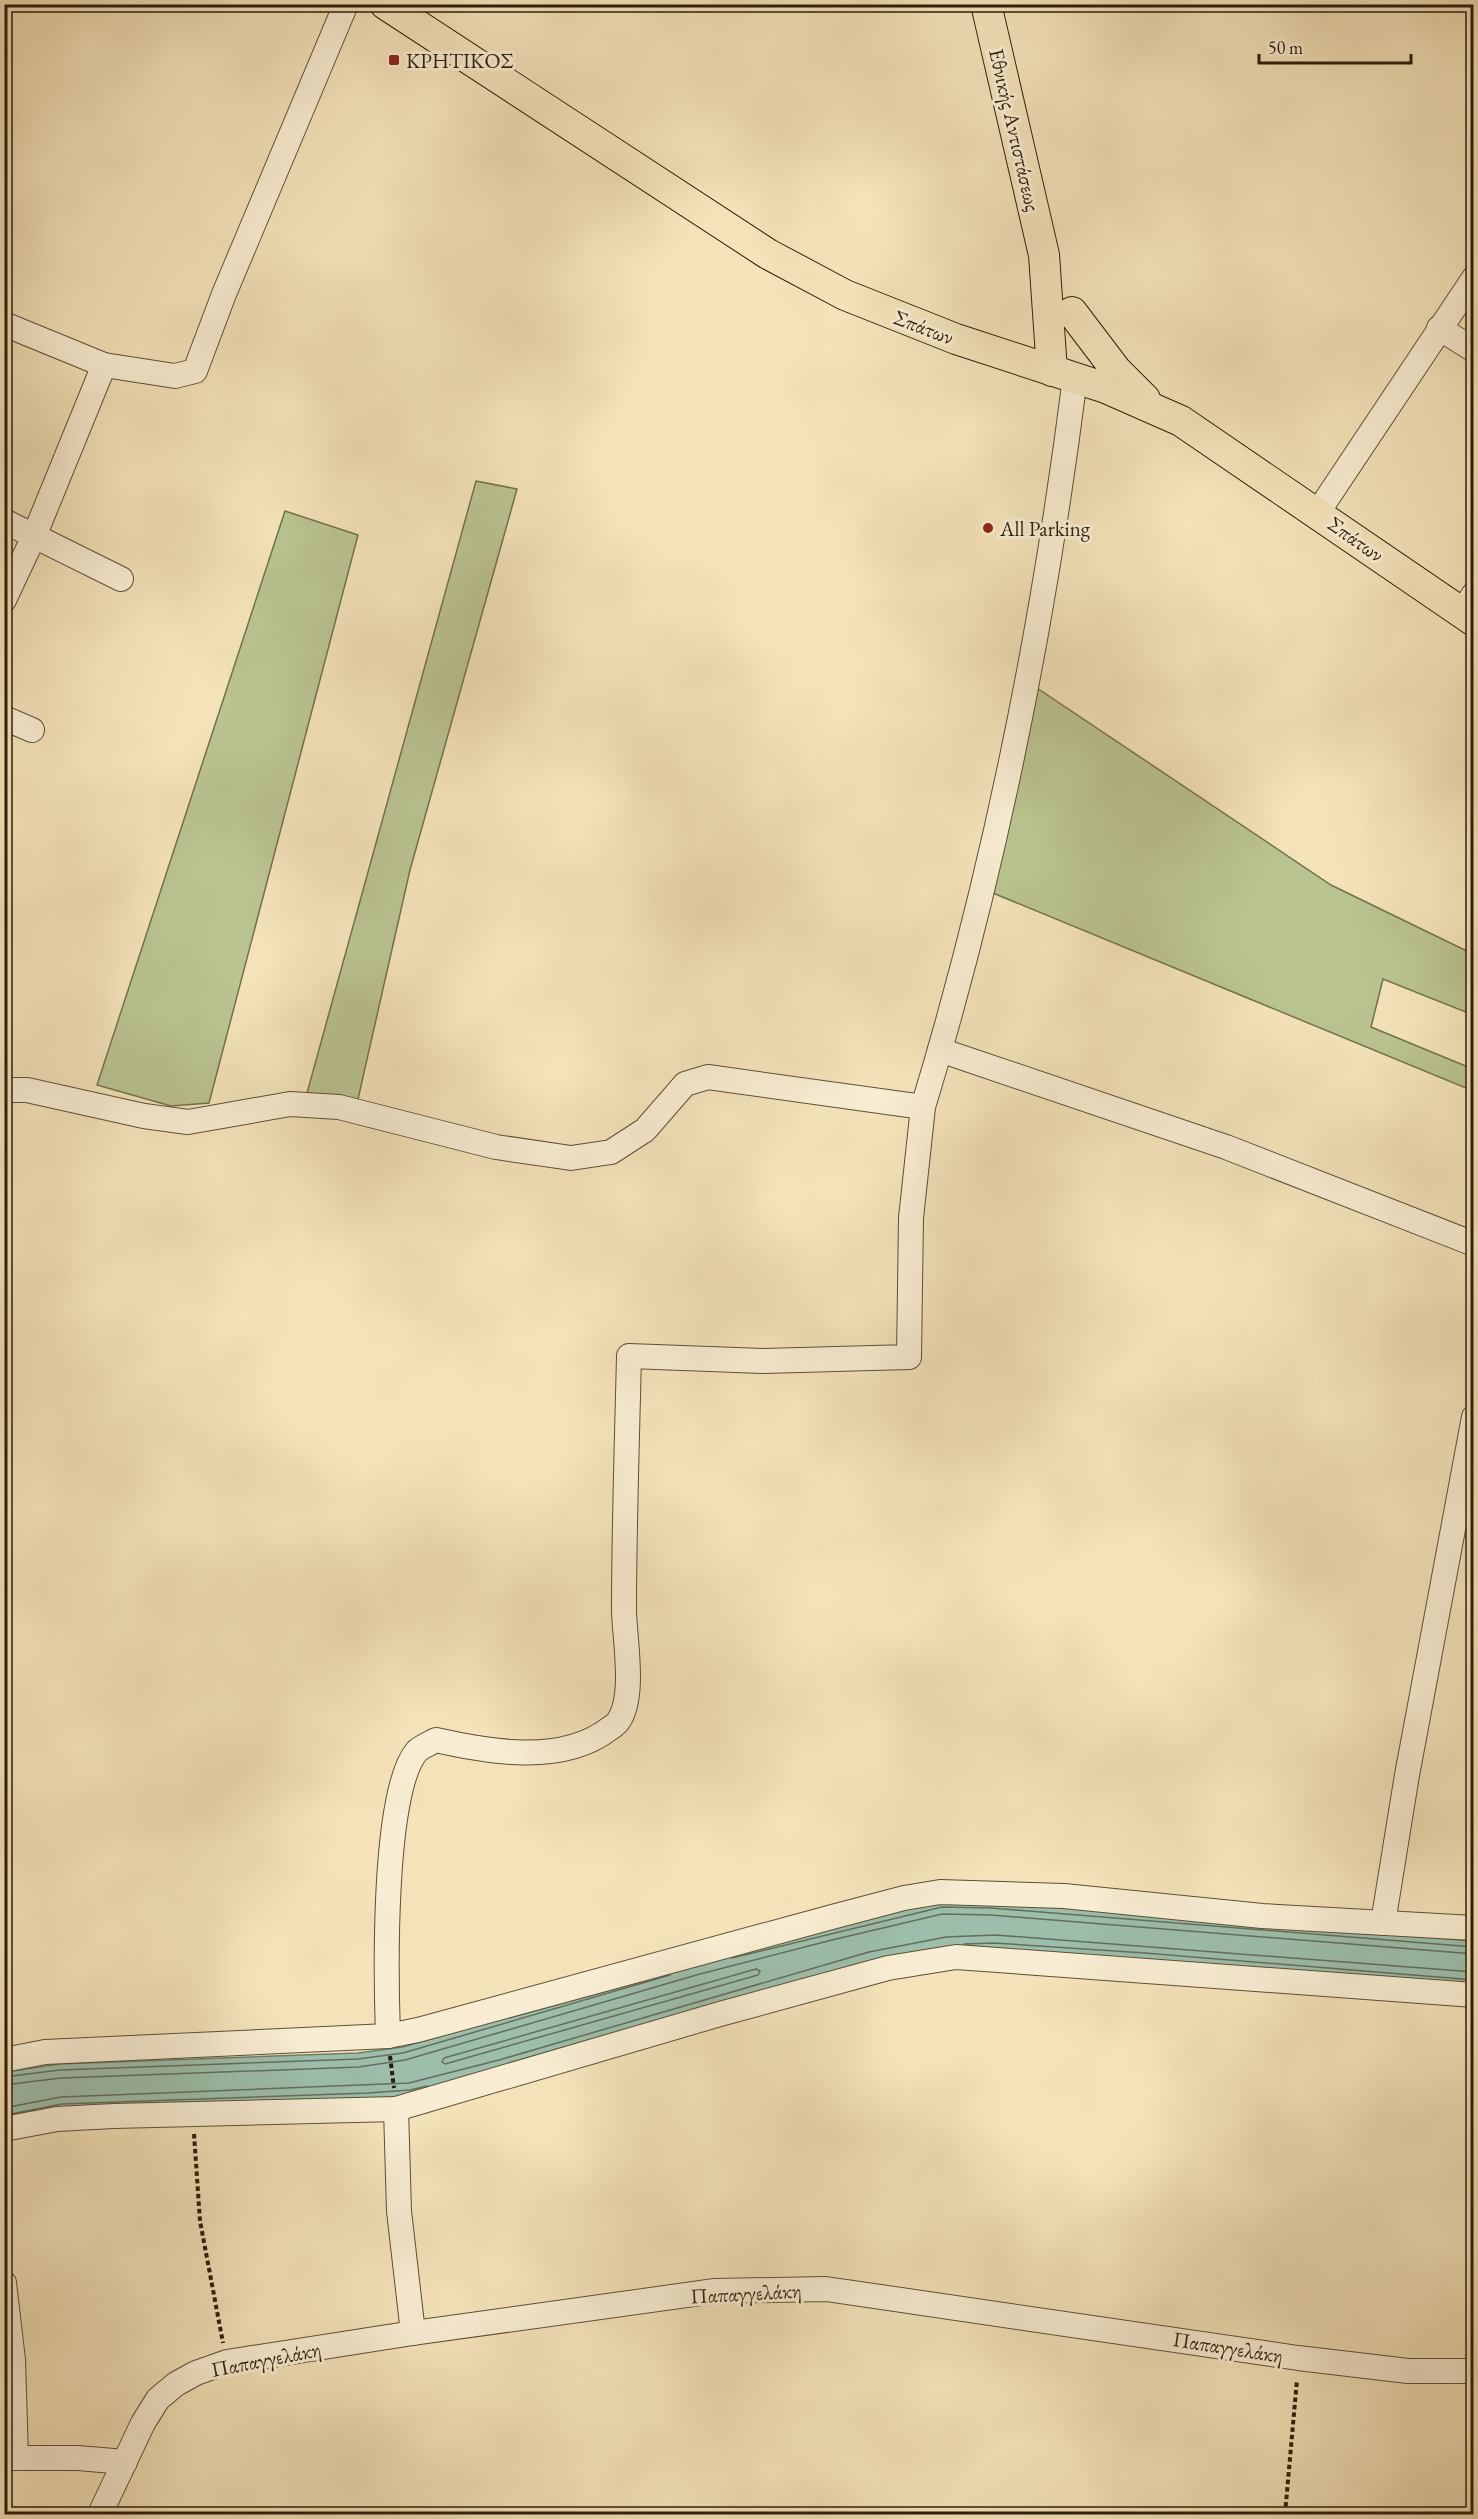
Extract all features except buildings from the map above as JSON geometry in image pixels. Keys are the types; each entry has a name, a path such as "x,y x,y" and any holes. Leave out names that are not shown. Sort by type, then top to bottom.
{"main road":[{"name":"Σπάτων","path":"385,4 768,254 845,295 956,339 1064,375 1159,411 1207,437 1318,512 1470,609"},
{"name":"Εθνικής Αντιστάσεως","path":"986,4 1044,255 1064,375"},
{"name":"Εθνικής Αντιστάσεως","path":"1044,255 1072,312 1116,370 1159,411"},
{"path":"1064,375 1072,312"}],"street":[{"path":"4,324 104,365 175,376 195,371 224,294 346,4"},
{"path":"1318,512 1473,278"},
{"path":"1439,328 1473,350"},
{"path":"4,600 35,534 104,365"},
{"path":"388,2036 388,1901 394,1819 404,1775 417,1751 436,1740 466,1747 520,1752 567,1749 596,1739 619,1721 625,1701 627,1670 624,1613 628,1356 763,1360 909,1358 912,1218 923,1107 940,1050 1003,796 1040,622 1064,375"},
{"path":"4,520 121,579"},
{"path":"4,718 32,730"},
{"path":"940,1050 1226,1147 1473,1244"},
{"path":"4,1090 27,1090 144,1116 188,1122 290,1104 339,1107 496,1147 571,1158 611,1152 645,1130 685,1084 708,1077 923,1107"},
{"path":"1383,1923 1388,1879 1467,1479 1473,1417"},
{"path":"4,2060 45,2052 388,2036 418,2030 832,1917 940,1892 1064,1896 1262,1916 1473,1928"},
{"path":"4,2129 57,2119 396,2109 780,1997 888,1968 956,1957 1473,1995"},
{"path":"396,2109 399,2211 413,2333"},
{"path":"4,2283 13,2360 10,2458 125,2462"},
{"name":"Παπαγγελάκη","path":"100,2514 142,2423 158,2399 176,2384 196,2373 227,2362 413,2333 714,2291 826,2289 1298,2358 1408,2371 1473,2371"}],"path":[{"path":"388,2036 396,2109"},
{"path":"193,2115 200,2221 227,2362"},
{"path":"1285,2514 1298,2358"}],"green space":[{"path":"476,481 517,489 410,870 358,1099 307,1093"},
{"path":"285,511 358,535 209,1103 171,1106 97,1085"},
{"path":"1034,686 1331,885 1473,954 1473,1015 1383,979 1371,1027 1473,1069 1473,1091 988,891"}],"water":[{"path":"941,1901 992,1902 1473,1941 1473,1986 994,1949 411,2096 5,2122 5,2072 60,2064 358,2053 403,2047 697,1961"}],"place":[{"name":"ΚΡΗΤΙΚΟΣ","path":"394,60"},
{"name":"All Parking","path":"988,528"}]}
